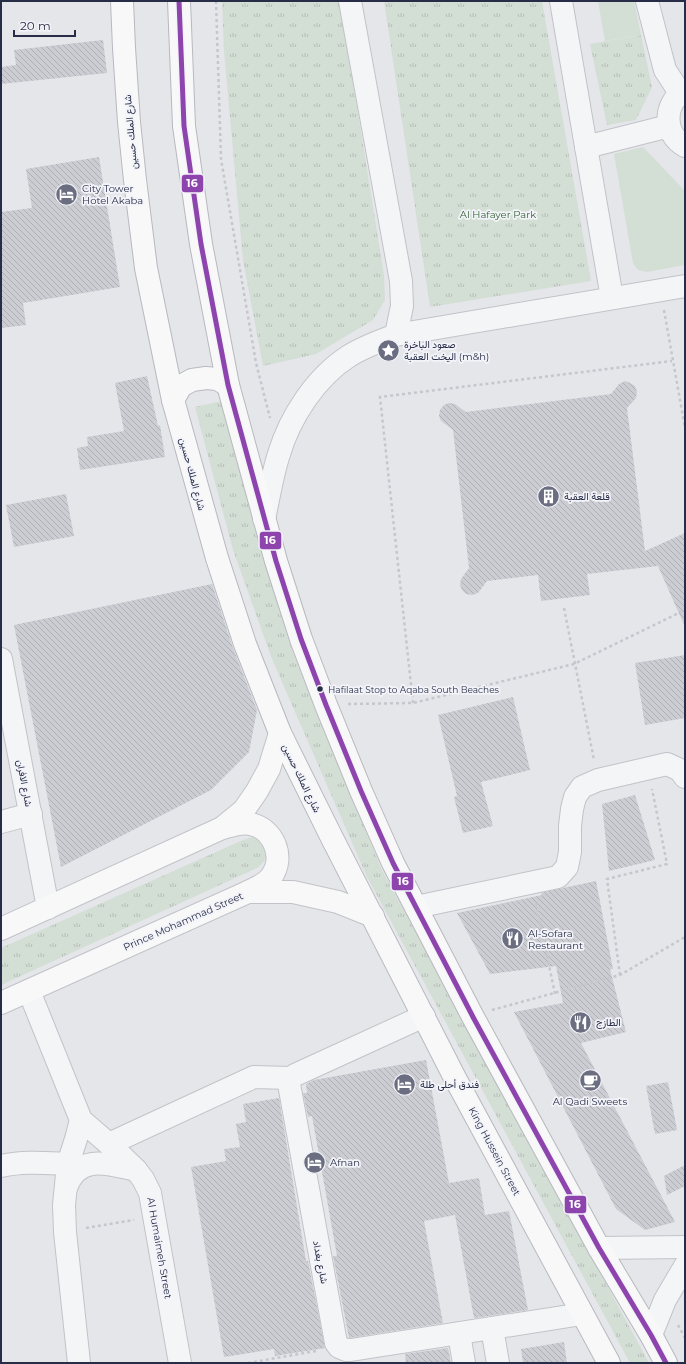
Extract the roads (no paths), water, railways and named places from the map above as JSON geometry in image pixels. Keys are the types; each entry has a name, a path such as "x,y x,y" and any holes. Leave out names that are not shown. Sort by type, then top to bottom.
{"main road":[{"name":"شارع الملك حسين","path":"122,1 124,48 135,180 146,268 173,400 217,558 245,644 280,733 332,838 373,916"},
{"path":"179,1 184,126 201,244 228,385 276,561 299,632 360,791 416,908 473,1017 599,1248 666,1363"},
{"path":"173,400 181,386 192,380 206,378 217,379 228,385"},
{"path":"222,828 244,810 257,790 269,769 280,733"},
{"path":"1,929 222,828 235,825 249,824 262,828 272,837 278,850 277,864 271,877 261,886 248,892"},
{"name":"Prince Mohammad Street","path":"1,1003 248,892 293,892 338,902 373,916"},
{"name":"King Hussein Street","path":"373,916 459,1085 582,1314 610,1363"}],"street":[{"path":"350,1 401,281 402,306 396,335"},
{"path":"562,1 612,298"},
{"path":"648,1 665,70 683,92 673,101 669,110 668,120 669,126 676,139 685,146"},
{"path":"586,147 669,126"},
{"path":"264,519 273,473 292,424 307,398 318,383 348,356 367,346 396,335 685,286"},
{"name":"شارع الافران","path":"1,659 48,908"},
{"path":"416,908 558,877 567,867 570,852 570,826 575,797 582,787 598,780 667,764 680,770 685,777"},
{"path":"1,822 31,814"},
{"path":"29,991 81,1120 68,1164 65,1192 65,1232 79,1363"},
{"path":"109,1144 254,1077 291,1078 424,1016"},
{"name":"شارع بغداد","path":"291,1078 289,1091 336,1343 338,1347 351,1350 459,1334"},
{"name":"Al Humaimeh Street","path":"81,1120 136,1170 143,1179 150,1193 180,1363"},
{"path":"1,1166 16,1163 68,1164"},
{"path":"65,1192 69,1179 74,1171 83,1166 94,1163 136,1170"},
{"path":"599,1248 685,1247"},
{"path":"651,1335 665,1300 685,1266"},
{"path":"464,1363 459,1334 582,1314"},
{"path":"492,1328 498,1363"}],"place":[{"name":"City Tower Hotel Akaba","path":"67,194"},
{"name":"صعود الباخرة اليخت العقبة (m&h)","path":"388,350"},
{"name":"قلعة العقبة","path":"549,496"},
{"name":"Hafilaat Stop to Aqaba South Beaches","path":"320,689"},
{"name":"Al-Sofara Restaurant","path":"513,939"},
{"name":"الطازج","path":"581,1022"},
{"name":"Al Qadi Sweets","path":"590,1081"},
{"name":"فندق أحلى طلة","path":"404,1084"},
{"name":"Afnan","path":"315,1162"}],"park label":[{"name":"Al Hafayer Park","path":"498,214"}]}
